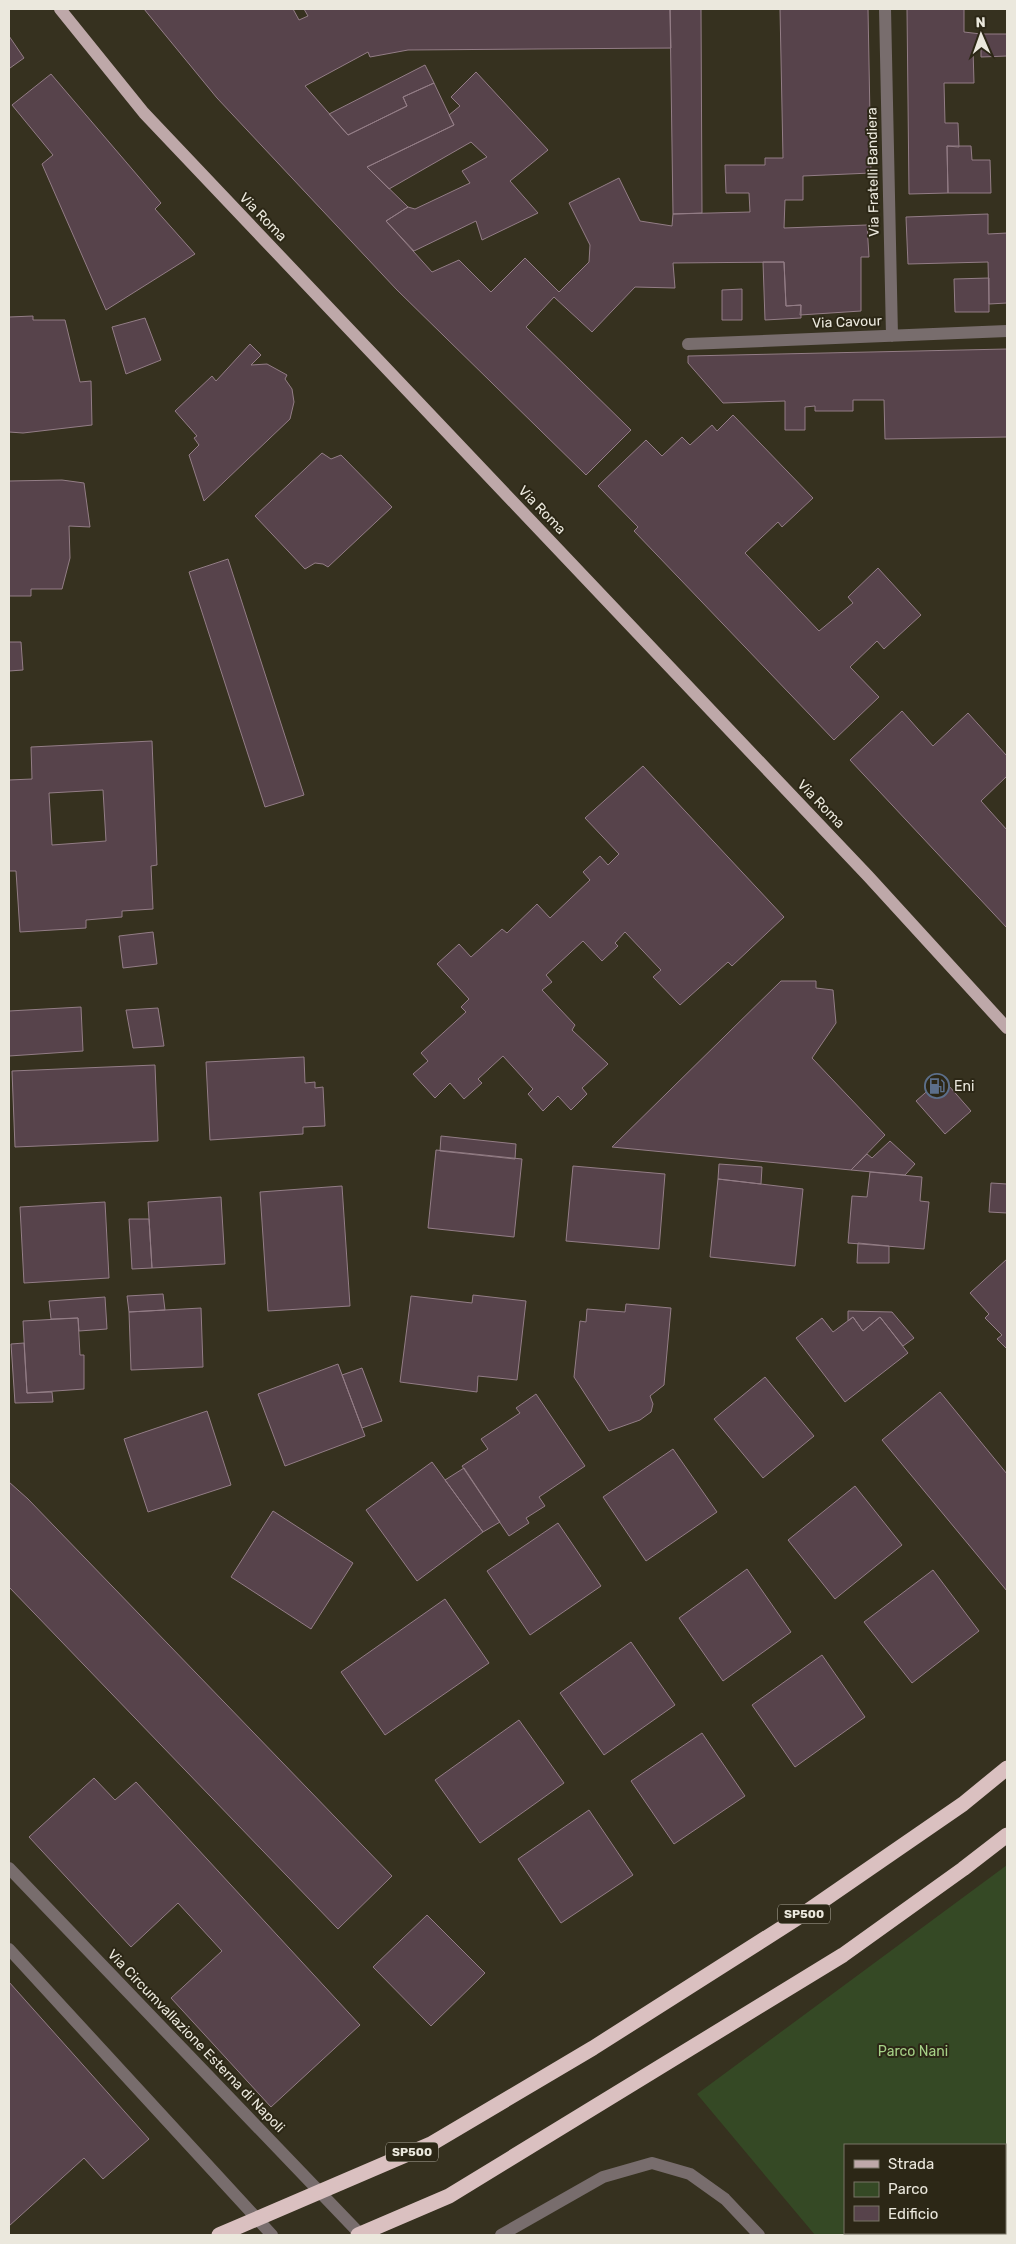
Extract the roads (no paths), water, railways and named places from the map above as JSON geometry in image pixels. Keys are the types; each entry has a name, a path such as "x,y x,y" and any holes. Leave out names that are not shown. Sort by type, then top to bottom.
{"highway":[{"name":"SP500","path":"219,2235 431,2144 593,2048 800,1917 963,1804 1007,1768"},
{"path":"360,2235 449,2196 843,1955 1007,1835"}],"main road":[{"name":"Via Roma","path":"60,9 144,113 862,869 1007,1028"}],"street":[{"name":"Via Fratelli Bandiera","path":"885,9 892,336"},
{"name":"Via Cavour","path":"688,344 1007,331"},
{"name":"Via Circumvallazione Esterna di Napoli","path":"9,1868 360,2235"},
{"path":"9,1949 272,2235"},
{"path":"501,2235 603,2177 652,2163 690,2174 725,2199 759,2235"}],"place":[{"name":"Eni","path":"937,1086"}],"park label":[{"name":"Parco Nani","path":"913,2051"}]}
